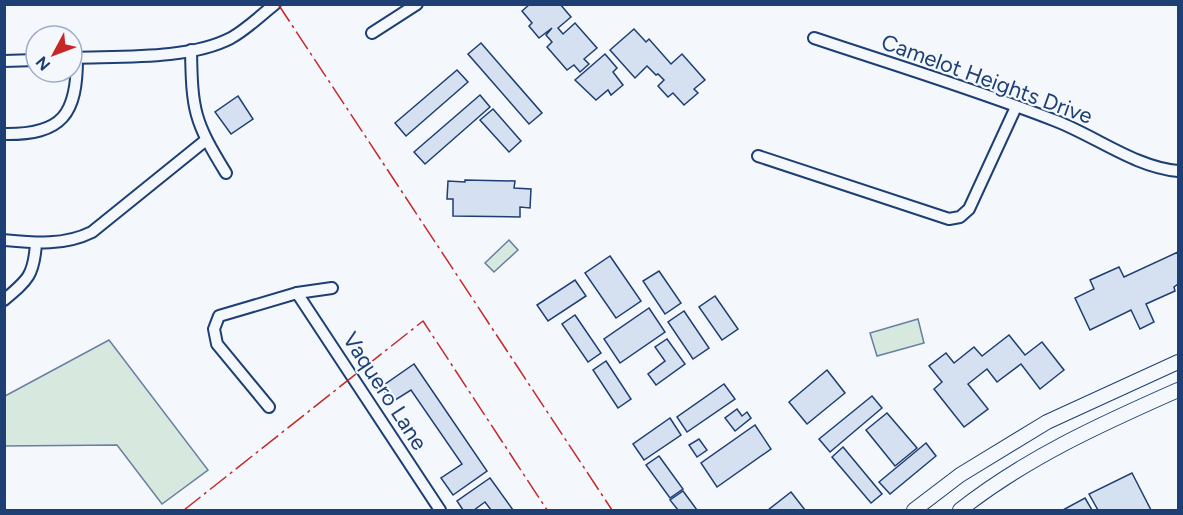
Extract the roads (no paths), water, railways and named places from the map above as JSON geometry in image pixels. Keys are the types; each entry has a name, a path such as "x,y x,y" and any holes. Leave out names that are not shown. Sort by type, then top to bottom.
{"main road":[{"path":"914,510 960,475 1047,422 1179,362"},
{"path":"960,510 1036,458 1103,423 1179,390"},
{"path":"1095,399 1103,423"}],"street":[{"path":"84,57 191,50 229,39 275,4"},
{"path":"372,33 417,4"},
{"name":"Camelot Heights Drive","path":"814,38 1017,107 1081,131 1137,160 1164,169 1179,171"},
{"path":"191,50 191,99 196,120 226,173"},
{"path":"4,61 24,60"},
{"path":"4,134 37,131 60,120 73,102 77,84"},
{"path":"758,156 949,219 960,217 969,208 1017,107"},
{"path":"4,240 36,243 78,238 92,231 206,140"},
{"path":"4,300 29,278 34,266 36,243"},
{"path":"269,407 217,344 214,329 219,316 297,293 332,288"},
{"name":"Vaquero Lane","path":"297,293 440,510"}]}
